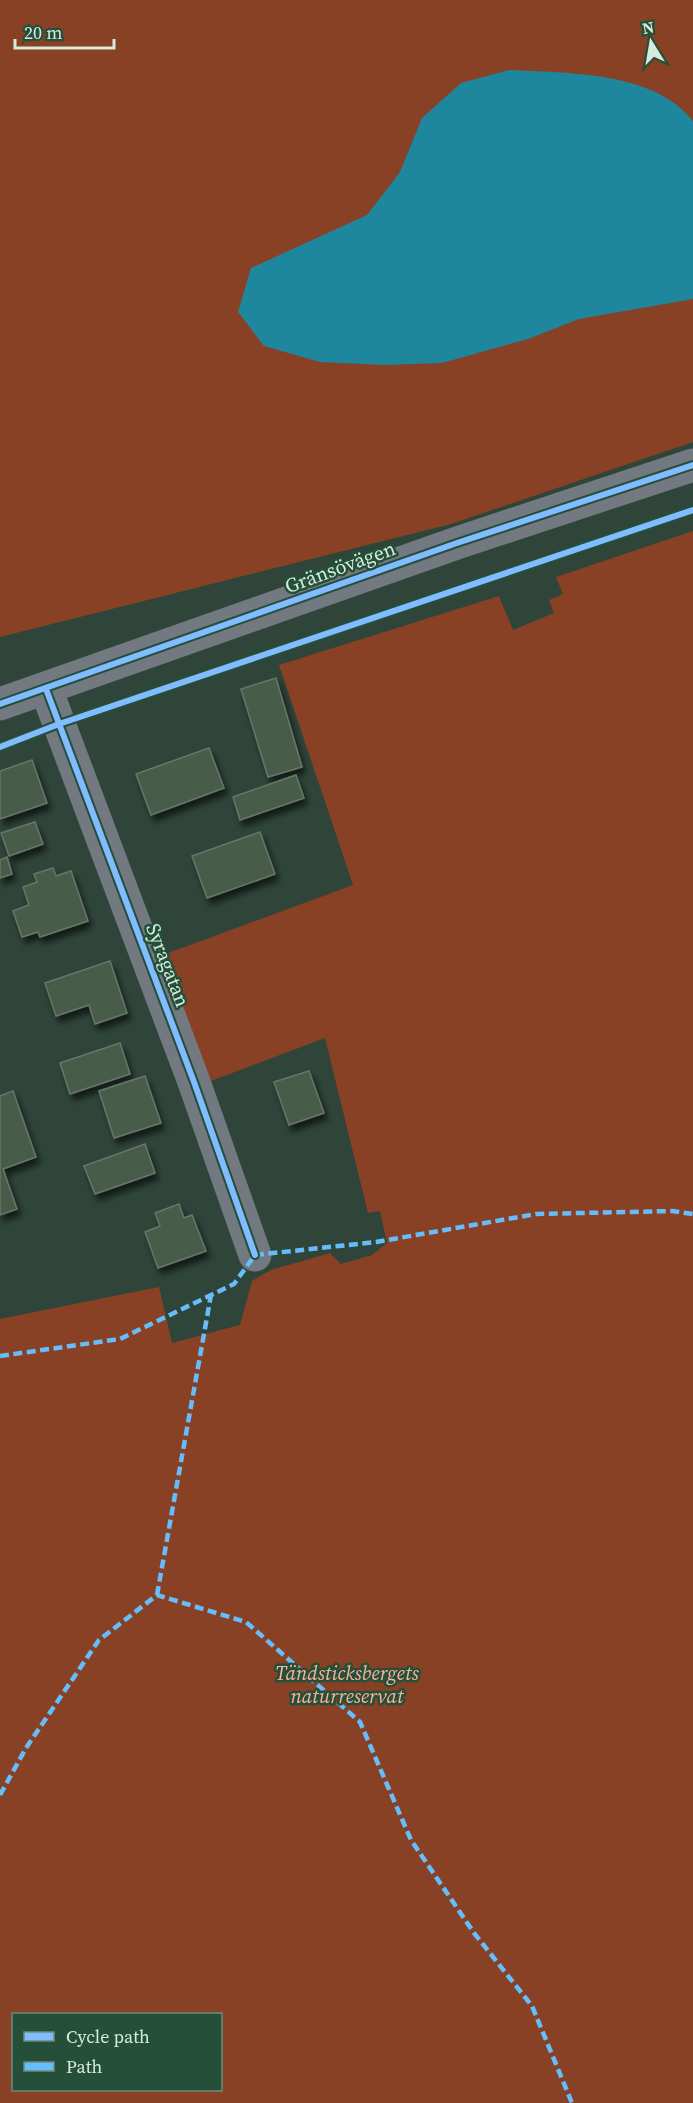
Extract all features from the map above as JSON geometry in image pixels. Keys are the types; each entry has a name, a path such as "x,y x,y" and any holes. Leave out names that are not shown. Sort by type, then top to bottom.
{"street":[{"name":"Gränsövägen","path":"0,704 457,543 693,465"},
{"name":"Syragatan","path":"46,689 194,1082 255,1255"}],"green space":[{"path":"0,0 693,0 693,442 451,524 0,637"},
{"name":"Tändsticksbergets naturreservat","path":"693,531 693,2103 0,2103 0,1319 159,1287 172,1343 240,1325 252,1281 271,1270 330,1253 341,1264 372,1255 387,1243 380,1211 368,1213 325,1038 211,1081 160,956 353,885 279,665 499,596 513,630 554,613 549,600 563,594 556,577"}],"water":[{"path":"509,70 582,74 633,84 656,92 676,105 693,121 693,299 579,319 528,339 442,363 384,365 320,362 264,346 238,312 251,268 367,215 400,172 422,118 461,83"}],"building":[{"path":"276,678 302,767 268,777 241,689"},
{"path":"209,748 224,788 151,815 136,774"},
{"path":"32,760 47,803 0,819 0,771"},
{"path":"296,775 304,798 240,820 233,797"},
{"path":"35,822 43,844 9,856 1,833"},
{"path":"260,832 275,874 207,898 192,856"},
{"path":"7,857 12,874 0,878 0,860"},
{"path":"53,868 56,876 71,871 88,921 40,937 38,932 22,937 13,911 29,905 23,887 37,882 34,874"},
{"path":"110,961 127,1013 95,1024 89,1005 56,1016 45,983"},
{"path":"120,1043 130,1074 70,1094 60,1063"},
{"path":"309,1071 324,1113 289,1125 274,1082"},
{"path":"145,1076 161,1123 114,1138 99,1091"},
{"path":"13,1091 36,1157 3,1169 17,1209 0,1215 0,1096"},
{"path":"145,1144 155,1173 95,1194 84,1166"},
{"path":"179,1204 184,1218 192,1215 206,1251 158,1268 145,1232 160,1226 155,1213"}],"marked path":[{"path":"0,1356 120,1339 234,1284 255,1255 376,1242 536,1214 672,1211 693,1214"},
{"path":"157,1595 211,1295"},
{"path":"0,1795 26,1748 99,1640 157,1595 246,1622 360,1722 411,1840 474,1933 532,2006 572,2103"}],"cycle path":[{"path":"0,704 457,543 693,465"},
{"path":"0,747 59,724 693,510"},
{"path":"46,689 194,1082 255,1255"}]}
